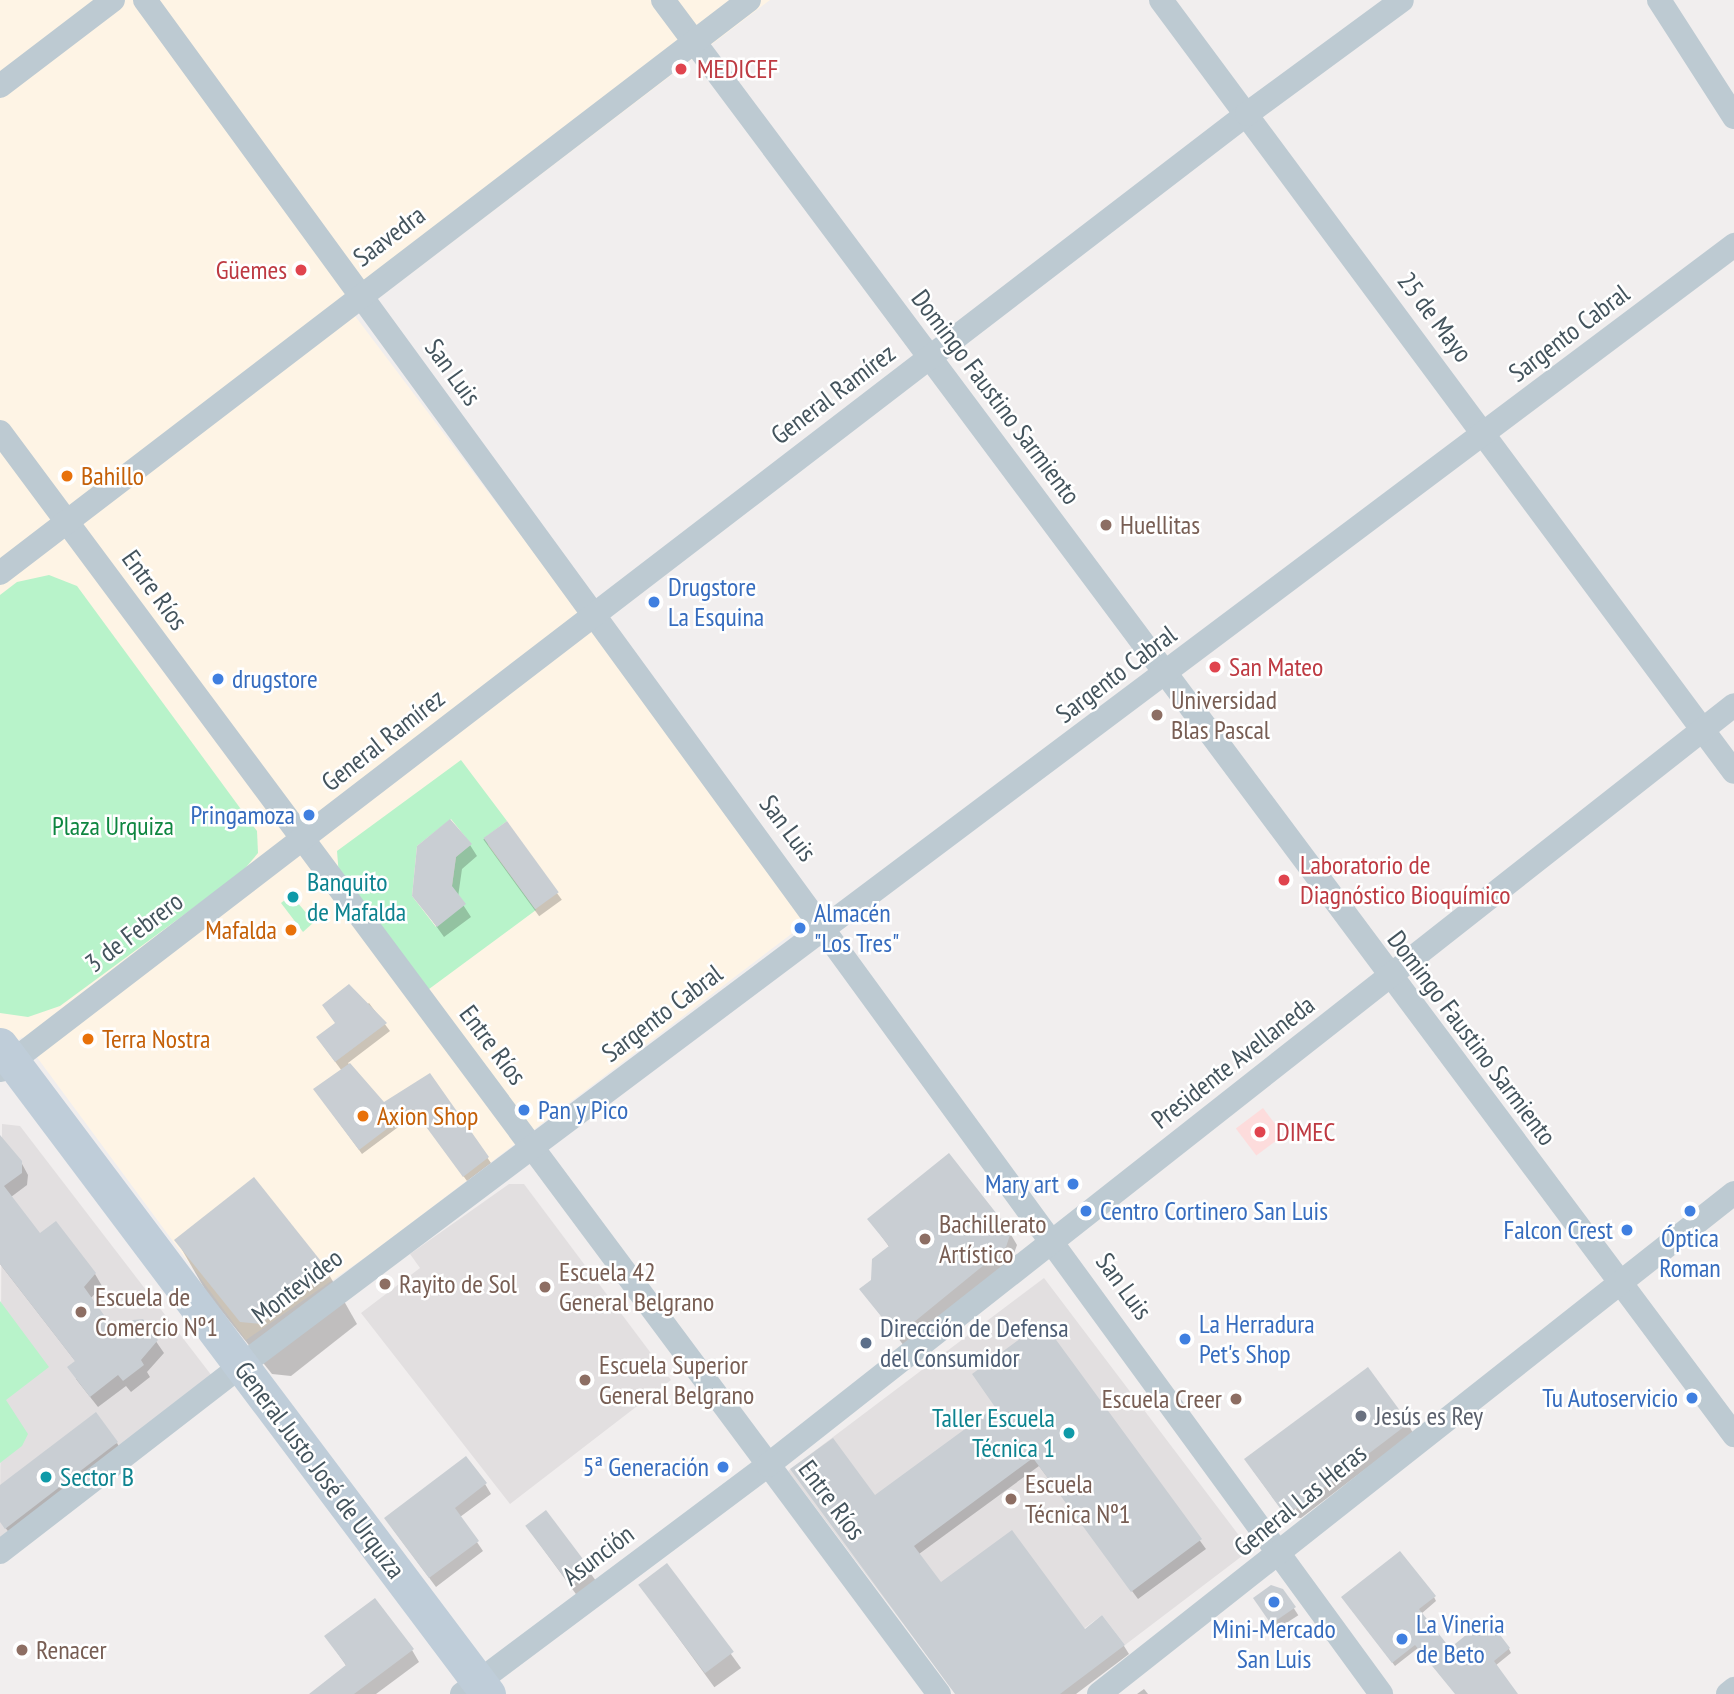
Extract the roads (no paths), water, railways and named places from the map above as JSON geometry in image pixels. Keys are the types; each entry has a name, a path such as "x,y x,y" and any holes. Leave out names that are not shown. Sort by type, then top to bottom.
{"street":[{"path":"0,86 113,0"},
{"name":"San Luis","path":"145,0 361,294 592,616 826,927 1381,1694"},
{"name":"Domingo Faustino Sarmiento","path":"663,0 1167,673 1388,977 1734,1436"},
{"name":"Saavedra","path":"0,573 361,294 749,0"},
{"name":"25 de Mayo","path":"1161,0 1734,772"},
{"name":"General Ramírez","path":"303,841 929,357 1247,114 1402,0"},
{"path":"1660,0 1734,117"},
{"name":"Sargento Cabral","path":"532,1148 1734,245"},
{"name":"Entre Ríos","path":"0,432 939,1694"},
{"name":"Presidente Avellaneda","path":"768,1465 1734,705"},
{"name":"3 de Febrero","path":"4,1059 303,841"},
{"name":"General Justo José de Urquiza","path":"4,1059 242,1365 476,1690"},
{"name":"Montevideo","path":"0,1552 242,1365 532,1148"},
{"name":"General Las Heras","path":"1099,1694 1280,1555 1734,1193"},
{"name":"Asunción","path":"476,1690 768,1465"},
{"path":"1728,1694 1734,1689"}],"place":[{"name":"MEDICEF","path":"681,69"},
{"name":"Güemes","path":"301,270"},
{"name":"Bahillo","path":"67,476"},
{"name":"Huellitas","path":"1106,525"},
{"name":"Drugstore La Esquina","path":"654,602"},
{"name":"San Mateo","path":"1215,667"},
{"name":"drugstore","path":"218,679"},
{"name":"Universidad Blas Pascal","path":"1157,715"},
{"name":"Pringamoza","path":"309,815"},
{"name":"Laboratorio de Diagnóstico Bioquímico","path":"1284,880"},
{"name":"Banquito de Mafalda","path":"293,897"},
{"name":"Almacén \"Los Tres\"","path":"800,928"},
{"name":"Mafalda","path":"291,930"},
{"name":"Terra Nostra","path":"88,1039"},
{"name":"Pan y Pico","path":"524,1110"},
{"name":"Axion Shop","path":"363,1116"},
{"name":"DIMEC","path":"1260,1132"},
{"name":"Mary art","path":"1073,1184"},
{"name":"Centro Cortinero San Luis","path":"1086,1211"},
{"name":"Óptica Roman","path":"1690,1211"},
{"name":"Falcon Crest","path":"1627,1230"},
{"name":"Bachillerato Artístico","path":"925,1239"},
{"name":"Rayito de Sol","path":"385,1284"},
{"name":"Escuela 42 General Belgrano","path":"545,1287"},
{"name":"Escuela de Comercio Nº1","path":"81,1312"},
{"name":"La Herradura Pet's Shop","path":"1185,1339"},
{"name":"Dirección de Defensa del Consumidor","path":"866,1343"},
{"name":"Escuela Superior General Belgrano","path":"585,1380"},
{"name":"Tu Autoservicio","path":"1692,1398"},
{"name":"Escuela Creer","path":"1236,1399"},
{"name":"Jesús es Rey","path":"1361,1416"},
{"name":"Taller Escuela Técnica 1","path":"1069,1433"},
{"name":"5ª Generación","path":"723,1467"},
{"name":"Sector B","path":"46,1477"},
{"name":"Escuela Técnica Nº1","path":"1011,1499"},
{"name":"Mini-Mercado San Luis","path":"1274,1602"},
{"name":"La Vineria de Beto","path":"1402,1639"},
{"name":"Renacer","path":"22,1650"}],"park label":[{"name":"Plaza Urquiza","path":"113,826"}]}
